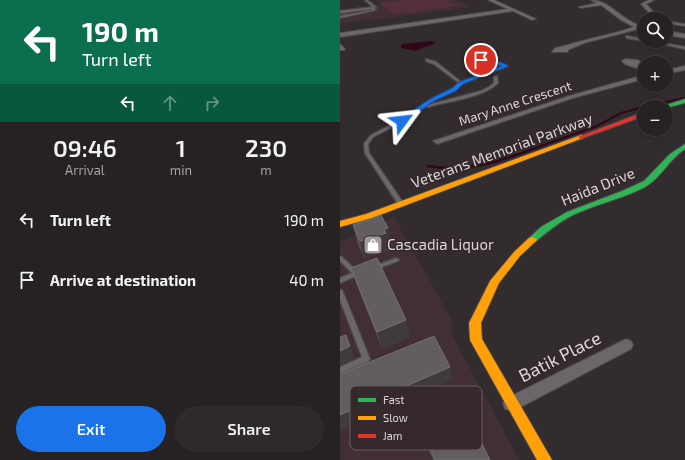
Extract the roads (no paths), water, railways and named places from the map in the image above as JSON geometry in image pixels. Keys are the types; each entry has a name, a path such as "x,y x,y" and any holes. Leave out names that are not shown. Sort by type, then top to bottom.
{"main road":[{"path":"673,104 685,101"},
{"name":"Veterans Memorial Parkway","path":"340,224 369,216 637,117"},
{"name":"Haida Drive","path":"545,460 511,404 476,340 475,323 495,281 517,254 545,227 573,211 641,186 650,180 672,153 685,146"},
{"name":"Veterans Memorial Parkway","path":"340,232 369,216"}],"street":[{"path":"490,0 534,19"},
{"path":"593,0 603,4 623,19 637,26"},
{"path":"651,12 643,4 652,0"},
{"path":"582,7 603,4"},
{"path":"340,35 514,10"},
{"path":"673,23 685,25"},
{"path":"564,49 583,42 637,29"},
{"path":"673,34 685,36"},
{"path":"673,71 685,68"},
{"name":"Mary Anne Crescent","path":"437,141 600,89 637,79"},
{"name":"Mary Anne Crescent","path":"590,85 600,89"},
{"name":"Batik Place","path":"511,404 626,345"}],"lane":[{"path":"340,17 375,10 372,8 375,7 366,0"},
{"path":"340,12 372,8"},
{"path":"627,37 637,39"},
{"path":"673,46 685,48"},
{"path":"428,60 461,83"},
{"path":"422,108 432,100 454,89 461,83 506,66 481,60"},
{"path":"401,204 367,153 366,144 372,136 422,108 444,100 483,92 496,83 496,77"},
{"path":"340,258 363,271"},
{"path":"340,280 396,260"},
{"path":"340,292 366,360 340,370"}],"waterway":[{"path":"530,150 597,126 621,113 685,98"},
{"path":"428,166 456,168 482,165 533,149"}],"place":[{"name":"Cascadia Liquor","path":"373,245"}]}
